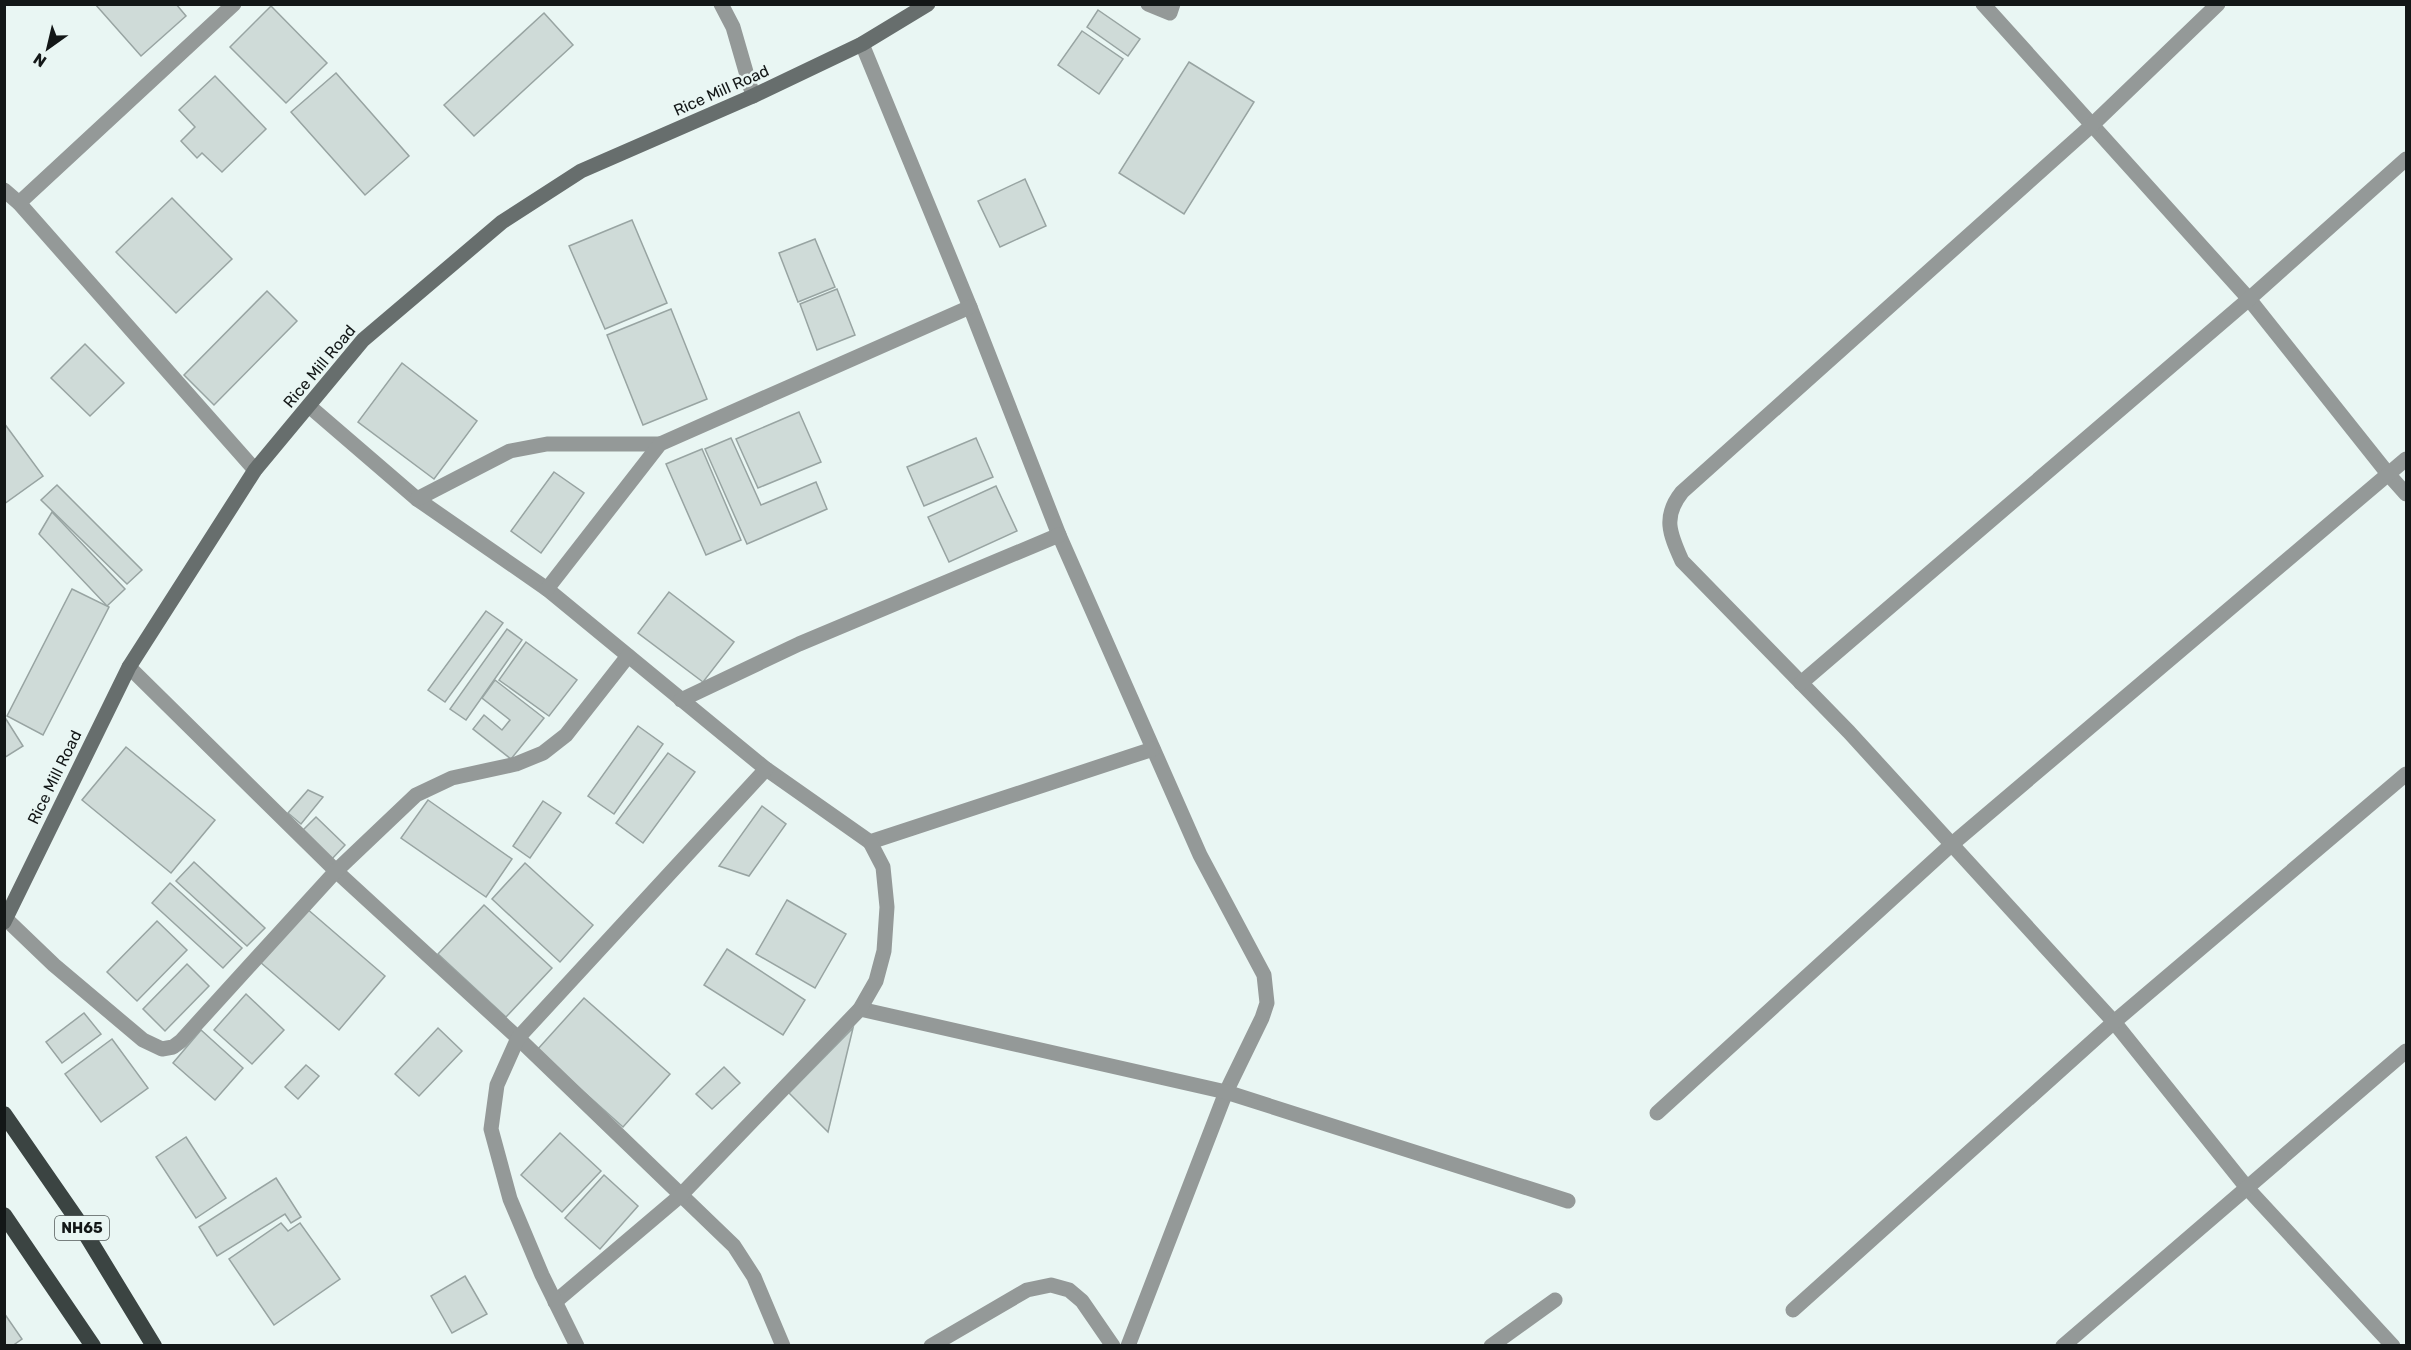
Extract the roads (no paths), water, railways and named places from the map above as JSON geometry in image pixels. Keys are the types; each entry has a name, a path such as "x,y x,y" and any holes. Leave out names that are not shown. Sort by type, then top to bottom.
{"highway":[{"name":"NH65","path":"4,1114 76,1218 154,1346"},
{"path":"5,1216 93,1346"}],"main road":[{"name":"Rice Mill Road","path":"5,920 129,667 255,470 363,340 502,222 580,171 753,96 862,44 928,4"}],"street":[{"path":"19,203 234,4"},
{"path":"721,4 733,27 753,96"},
{"path":"1148,4 1170,13 1173,4"},
{"path":"1983,4 2249,299 2406,494"},
{"path":"2218,4 2091,126 1682,492 1672,506 1669,521 1672,537 1682,561 1801,682 2114,1022 2247,1189 2393,1346"},
{"path":"862,44 970,307 1059,535 1200,855 1264,975 1267,1003 1262,1018 1226,1092 1128,1346"},
{"path":"1801,682 2249,299 2406,159"},
{"path":"4,190 19,203 255,470"},
{"path":"417,499 510,451 547,444 660,444 970,307"},
{"path":"309,406 417,499 547,589 766,769 870,842 883,867 887,907 884,951 876,981 860,1009 680,1196 555,1302"},
{"path":"547,589 660,444"},
{"path":"1657,1113 1951,845 2406,459"},
{"path":"681,700 799,644 1059,535"},
{"path":"5,920 54,965 152,1047 162,1049 173,1047 336,871 416,795 452,778 516,764 543,753 566,735 628,656"},
{"path":"129,667 336,871 518,1038 734,1246 754,1277 783,1346"},
{"path":"870,842 1153,749"},
{"path":"577,1346 510,1199 490,1129 497,1085 518,1038 766,769"},
{"path":"1793,1310 2114,1022 2406,774"},
{"path":"860,1009 1226,1092 1568,1201"},
{"path":"2063,1346 2406,1051"},
{"path":"931,1346 1027,1290 1051,1286 1069,1290 1082,1301 1113,1346"},
{"path":"1491,1346 1554,1300"}]}
